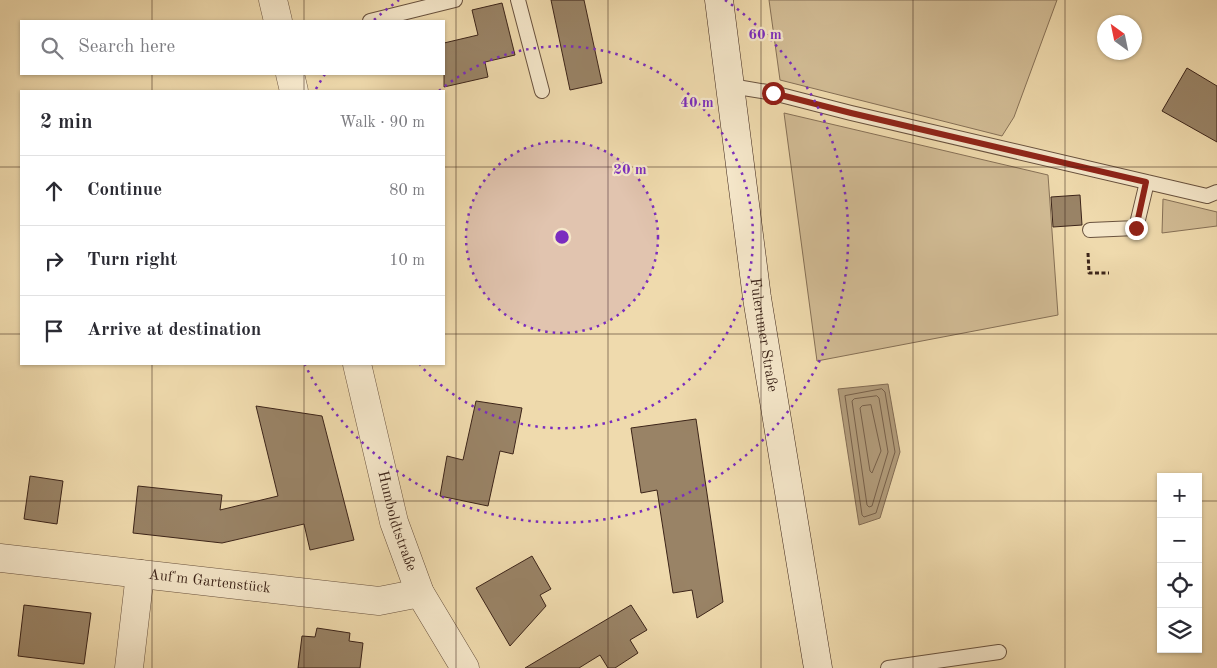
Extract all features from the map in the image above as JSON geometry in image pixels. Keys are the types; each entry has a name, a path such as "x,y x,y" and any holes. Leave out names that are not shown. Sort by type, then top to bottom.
{"street":[{"path":"273,0 278,20"},
{"name":"Fulerumer Straße","path":"719,0 757,298 818,668"},
{"path":"290,75 294,90"},
{"name":"Humboldtstraße","path":"357,365 394,522 420,593 465,668"},
{"name":"Auf'm Gartenstück","path":"0,558 379,601 420,593"},
{"path":"130,668 140,574"}],"lane":[{"path":"374,20 455,0"},
{"path":"518,0 542,91"},
{"path":"731,86 773,93 1206,196 1217,192"},
{"path":"1090,230 1136,228 1146,182"},
{"path":"888,668 999,652"}],"path":[{"path":"1088,256 1090,273 1109,273"}],"shaded area":[{"path":"769,0 1057,0 1014,117 1002,136 780,80"},
{"path":"784,113 1048,175 1058,315 817,361"},
{"path":"1163,199 1217,212 1217,226 1162,233"}],"water":[{"path":"888,384 900,452 880,518 859,525 838,389"}],"building":[{"path":"551,0 584,0 602,83 570,90"},
{"path":"502,3 515,55 485,62 488,77 444,87 445,43 478,35 472,10"},
{"path":"1187,68 1217,86 1217,142 1162,111"},
{"path":"1080,195 1082,225 1053,227 1051,197"},
{"path":"476,401 522,408 513,454 500,451 488,506 440,496 447,456 463,460"},
{"path":"256,406 322,416 354,540 310,550 304,524 222,543 133,533 138,486 222,495 220,510 278,496"},
{"path":"696,419 723,602 697,618 692,590 673,593 657,490 641,493 631,428"},
{"path":"30,476 63,481 57,524 24,519"},
{"path":"532,556 551,589 540,595 546,606 510,646 476,588"},
{"path":"24,605 91,613 84,664 18,656"},
{"path":"631,605 647,630 630,640 638,653 615,668 608,668 600,655 579,668 525,668"},
{"path":"317,628 350,633 349,641 363,643 360,668 298,668 302,636 315,637"}],"route":[{"path":"773,93 1146,182 1136,228"}]}
